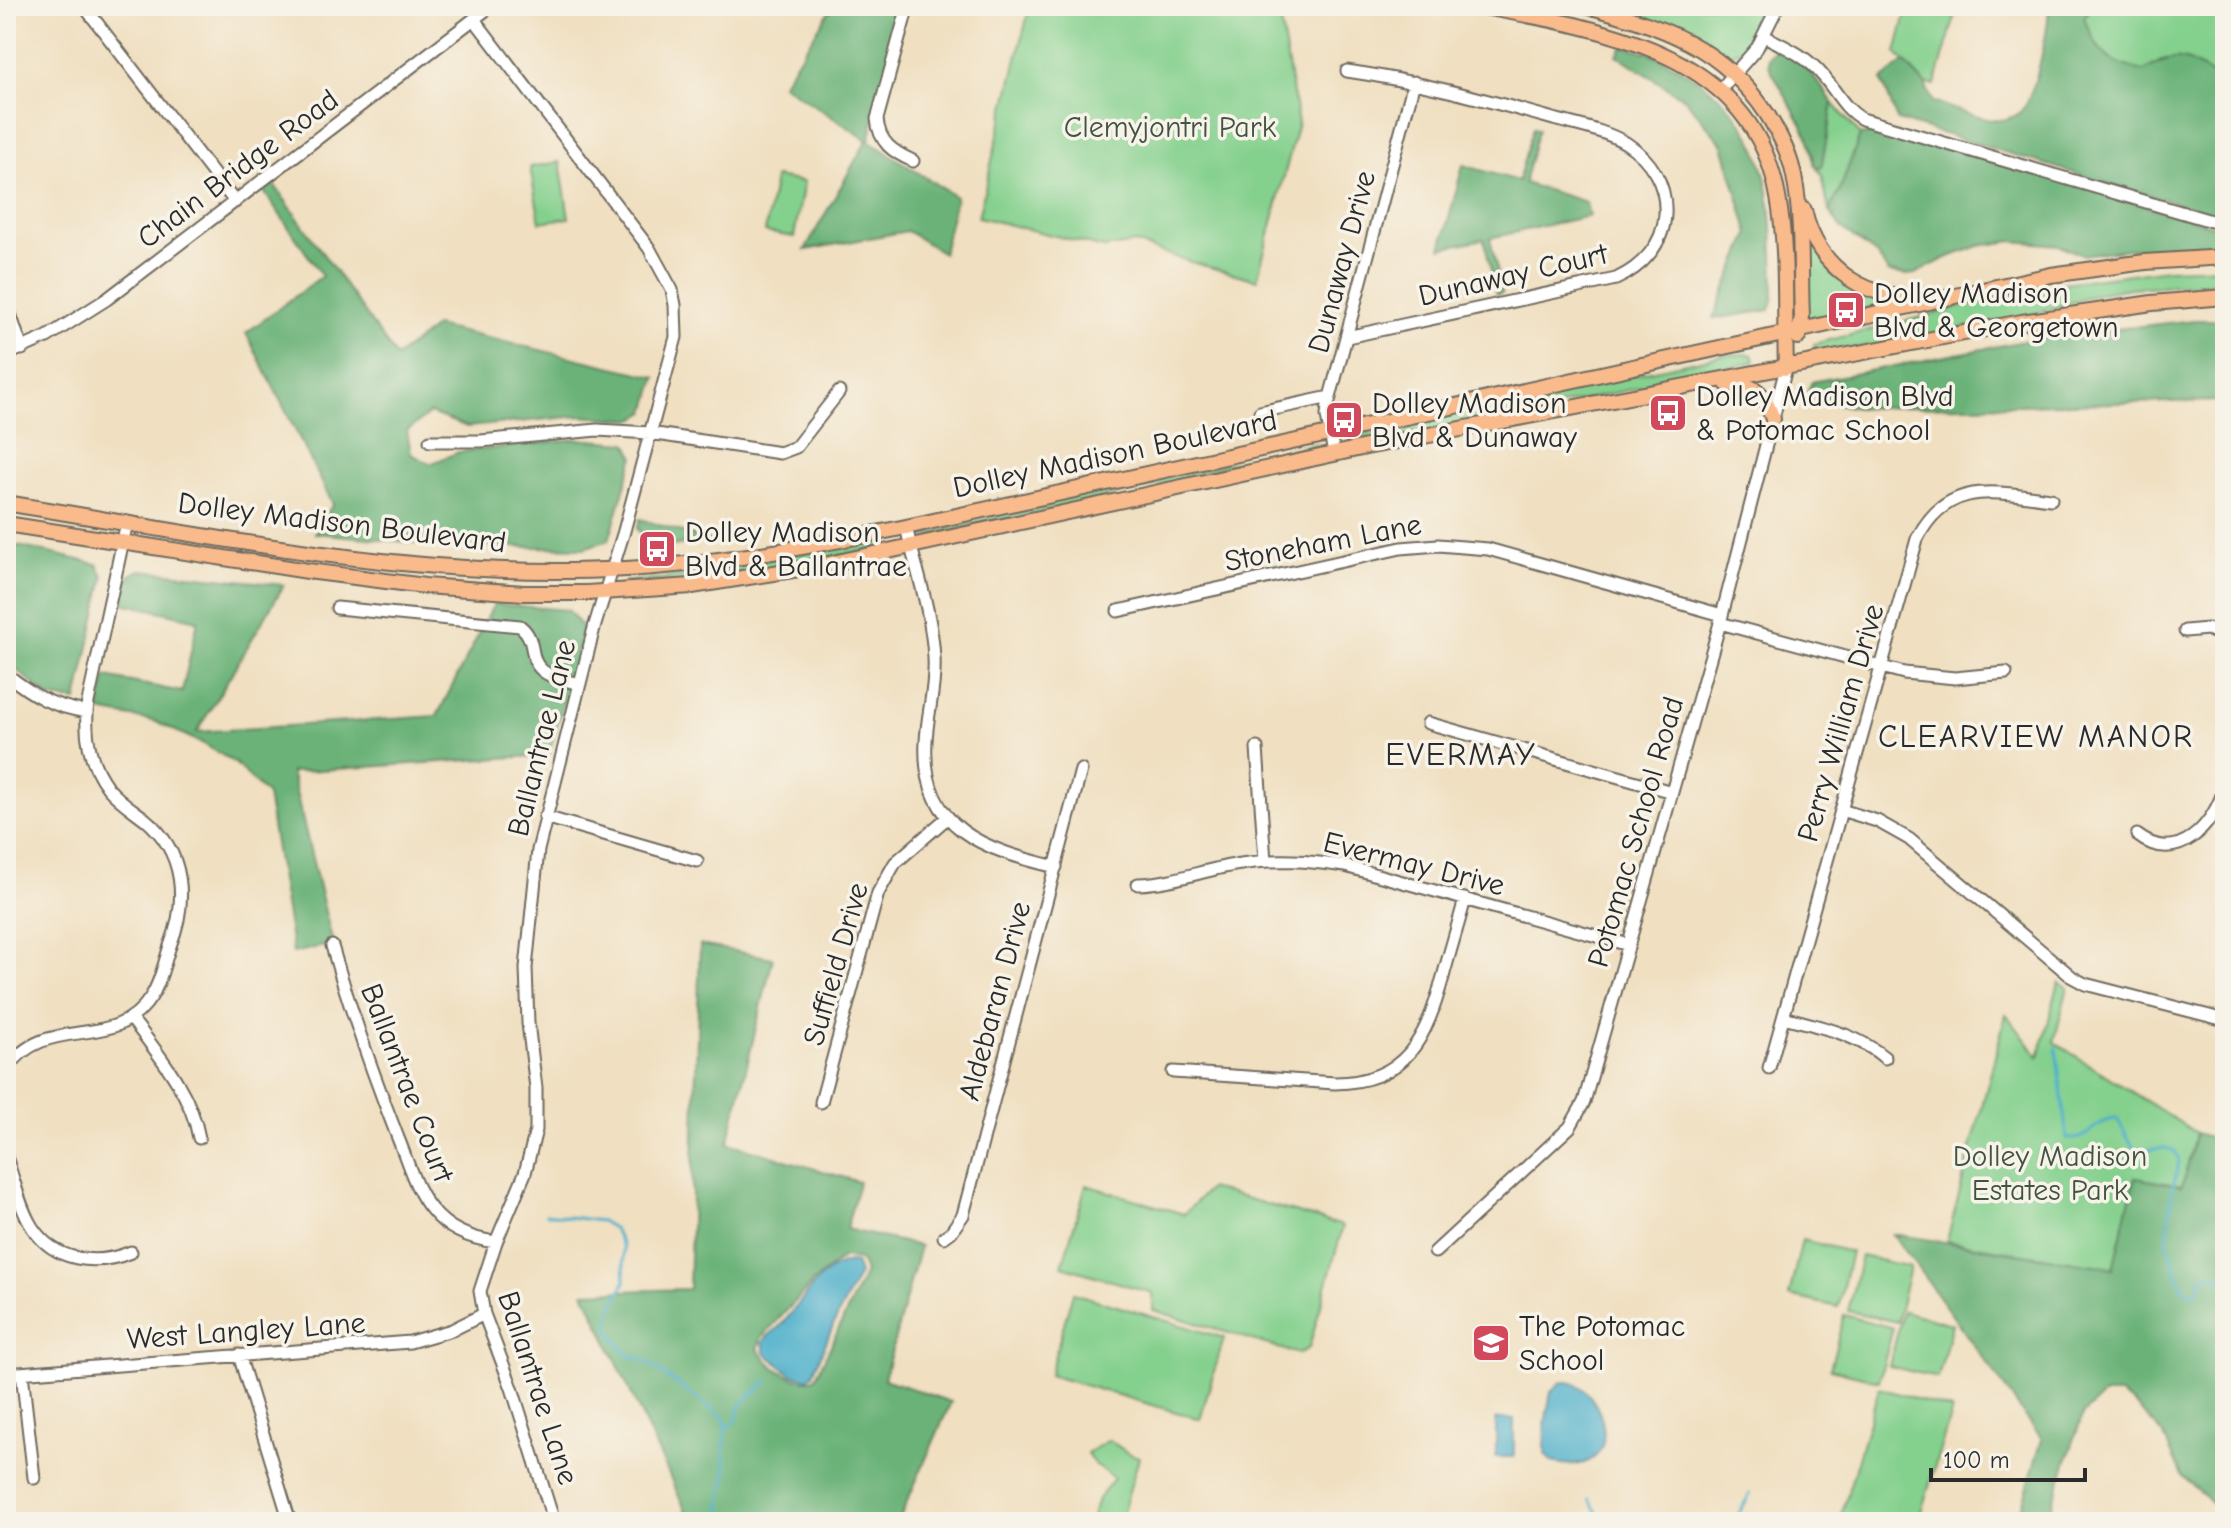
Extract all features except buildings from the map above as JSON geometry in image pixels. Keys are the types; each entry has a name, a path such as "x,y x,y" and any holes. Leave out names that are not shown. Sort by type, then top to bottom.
{"main road":[{"path":"1478,6 1574,24 1651,48 1683,63 1736,106 1757,136 1774,177 1792,334 1786,368"},
{"path":"1588,6 1689,41 1735,74 1752,93 1783,143 1817,245 1840,272 1862,287 1883,294 1909,297 2015,283"},
{"path":"1792,334 1802,317 1794,176"},
{"name":"Dolley Madison Boulevard","path":"6,503 326,553 446,567 612,570 741,559 906,527 2015,283 2126,264 2225,257"},
{"name":"Dolley Madison Boulevard","path":"6,524 406,584 524,593 605,592 748,578 911,547 1334,454 2079,312 2225,297"},
{"path":"1703,384 1753,388 1765,398 1773,419"}],"street":[{"path":"84,6 235,202"},
{"name":"Chain Bridge Road","path":"6,355 47,337 107,299 491,6"},
{"path":"908,6 877,119 878,132 887,145 913,161"},
{"path":"1720,90 1764,36 1778,6"},
{"name":"Ballantrae Lane","path":"474,19 638,233 666,275 675,305 676,337 545,817 533,885 526,968 528,1023 536,1088 536,1130 525,1173 481,1280 484,1314 512,1388 554,1522"},
{"path":"1764,36 1810,63 1823,75 1850,112 1862,119 2225,225"},
{"name":"Dunaway Court","path":"1347,71 1414,82 1626,143 1644,157 1659,179 1665,205 1656,246 1638,266 1616,279 1347,337"},
{"name":"Dunaway Drive","path":"1334,454 1327,416 1330,397 1414,82"},
{"path":"6,302 22,349"},
{"name":"Potomac School Road","path":"1435,1252 1570,1127 1584,1102 1721,619 1786,368"},
{"path":"430,441 481,441 573,431 650,433 780,453 796,447 839,392"},
{"path":"1260,412 1330,397"},
{"name":"Perry William Drive","path":"1769,1068 1917,539 1933,515 1955,499 1981,492 2051,499"},
{"path":"6,1070 21,1052 37,1042 66,1033 112,1028 131,1018 152,996 180,919 181,884 173,856 165,841 144,818 120,801 100,776 88,745 87,712 127,522"},
{"path":"906,527 934,654 933,699 926,737 928,772 936,796 960,830 989,849 1056,867"},
{"name":"Stoneham Lane","path":"1118,611 1401,548 1438,545 1488,549 1882,668 1930,677 2006,673"},
{"path":"337,608 520,626 531,638 534,658 543,671 580,684"},
{"path":"2185,631 2208,629 2225,638"},
{"path":"6,674 49,704 87,712"},
{"path":"1428,723 1672,792"},
{"path":"1257,748 1265,861"},
{"name":"Aldebaran Drive","path":"944,1237 963,1215 1081,770"},
{"path":"2137,835 2150,844 2161,846 2172,846 2195,836 2214,816 2225,786"},
{"path":"1841,810 1877,821 1909,839 2072,977 2085,984 2225,1020"},
{"path":"545,817 697,861"},
{"name":"Suffield Drive","path":"821,1102 885,877 901,856 948,817"},
{"name":"Evermay Drive","path":"1138,884 1174,881 1212,870 1265,861 1306,861 1345,866 1629,945"},
{"path":"1173,1072 1335,1083 1362,1081 1391,1069 1414,1048 1431,1019 1465,899"},
{"name":"Ballantrae Court","path":"332,946 371,1072 423,1197 436,1215 454,1230 482,1241 496,1242"},
{"path":"1784,1017 1849,1035 1885,1058"},
{"path":"131,1018 174,1077 185,1097 199,1138"},
{"path":"6,1157 26,1215 41,1238 52,1247 63,1254 90,1261 118,1258 131,1252"},
{"name":"West Langley Lane","path":"6,1374 410,1342 452,1330 484,1314"},
{"path":"239,1355 290,1522"},
{"path":"22,1373 34,1478"}],"green space":[{"path":"833,6 879,6 900,11 869,141 956,197 943,253 907,231 805,250 867,140 782,84"},
{"name":"Clemyjontri Park","path":"1030,6 1278,6 1298,123 1257,280 1135,243 1104,248 978,217"},
{"path":"1611,6 1772,6 1746,48 1730,54"},
{"path":"1908,6 1958,6 1935,85 1925,84 1896,53"},
{"path":"2049,6 2093,6 2084,17 2093,40 2105,55 2121,65 2144,71 2165,61 2181,59 2215,77 2225,70 2225,218 1897,120 1882,80 1904,62 1925,84 1933,102 1994,120 2018,114 2035,80"},
{"path":"2093,6 2225,6 2225,70 2215,77 2199,66 2164,59 2144,71 2121,64 2105,54 2094,40 2084,17"},
{"path":"1622,46 1666,61 1690,75 1719,96 1740,119 1764,172 1769,201 1774,297 1770,310 1713,319 1749,234 1723,145 1686,100 1617,55"},
{"path":"1774,51 1783,52 1800,63 1833,103 1821,168 1815,166 1808,136 1769,66 1768,57"},
{"path":"1833,103 1860,135 1829,211 1822,175 1815,166 1821,168"},
{"path":"1533,128 1538,129 1524,183 1586,202 1589,216 1490,238 1502,293 1496,294 1484,239 1441,248 1463,165 1518,181"},
{"path":"1877,131 1901,134 2225,229 2225,243 2082,255 2059,245 2012,241 1979,246 1915,274 1888,272 1877,255 1840,227 1829,211 1860,135"},
{"path":"560,162 569,218 540,222 530,167"},
{"path":"775,177 804,182 794,237 765,232"},
{"path":"273,183 396,357 436,326 656,377 646,412 632,420 579,416 467,427 430,413 407,431 411,454 430,464 459,452 577,439 627,443 634,456 609,540 584,548 439,545 315,533 333,504 246,333 322,276 263,190"},
{"path":"1802,220 1836,272 1856,288 1889,303 1804,325"},
{"path":"2225,267 2225,282 2130,288 2101,293 2035,314 1832,353 1816,351 1814,344 2049,285 2168,269"},
{"path":"2194,320 2225,320 2225,401 1857,408 1805,397 1812,382 2045,337"},
{"path":"1723,355 1753,355 1753,362 1521,414 1356,444 1351,442 1354,436"},
{"path":"1315,444 1318,448 921,538 1042,504"},
{"path":"640,519 711,541 656,548 637,529"},
{"path":"861,542 885,542 888,546 723,575 623,584 626,581 658,579"},
{"path":"6,543 97,564 104,577 77,701 50,698 6,661"},
{"path":"140,570 284,585 197,732 437,716 494,604 568,610 584,629 549,755 291,772 333,944 293,953 267,795 235,763 202,743 154,721 99,711 106,677 182,692 198,620 122,603 129,576"},
{"path":"700,945 773,958 728,1143 859,1182 846,1229 920,1246 884,1379 951,1402 898,1522 691,1522 584,1292 689,1289","holes":["843,1257 860,1260 865,1273 815,1379 791,1377 775,1368 758,1349 761,1338 813,1282"]},
{"name":"Dolley Madison Estates Park","path":"2059,982 2068,987 2054,1042 2196,1133 2182,1186 2135,1178 2113,1269 1947,1241 2006,1014 2039,1057"},
{"path":"2196,1133 2225,1142 2225,1515 2182,1476 2163,1434 2132,1402 2120,1394 2105,1394 2083,1414 2046,1522 2017,1522 2042,1439 1893,1234 2113,1268 2135,1178 2182,1186"},
{"path":"1086,1185 1184,1214 1210,1188 1343,1226 1309,1348 1298,1354 1153,1310 1153,1293 1062,1266"},
{"path":"1802,1240 1851,1252 1838,1307 1789,1296"},
{"path":"1861,1256 1910,1267 1897,1322 1848,1311"},
{"path":"1073,1293 1224,1338 1200,1419 1049,1375"},
{"path":"1903,1311 1952,1324 1938,1378 1889,1366"},
{"path":"1844,1315 1893,1328 1879,1381 1830,1369"},
{"path":"1879,1388 1952,1410 1918,1522 1839,1522"},
{"path":"1109,1440 1139,1457 1118,1522 1090,1522 1098,1499 1114,1478 1095,1465 1087,1453"}],"water":[{"path":"849,1262 855,1263 859,1274 813,1374 808,1379 791,1374 765,1353 763,1342 819,1279"},
{"path":"1565,1382 1579,1386 1591,1397 1604,1430 1602,1445 1594,1458 1577,1464 1552,1462 1545,1454 1545,1424 1551,1392"},
{"path":"1496,1419 1514,1419 1514,1457 1496,1457"}],"waterway":[{"path":"2056,1048 2067,1138 2080,1137 2104,1122 2117,1119 2135,1150 2166,1148 2175,1151 2179,1161 2172,1191 2167,1243 2182,1288 2197,1293 2202,1278 2211,1273 2225,1281"},
{"path":"546,1214 601,1221 614,1229 623,1247 625,1282 612,1308 609,1324 613,1336 628,1355 647,1362 724,1418 726,1472 720,1504 731,1522"},
{"path":"728,1426 737,1420 744,1402 768,1380"},
{"path":"1734,1522 1750,1494"},
{"path":"1589,1499 1603,1522"}],"place":[{"name":"Dolley Madison Blvd & Georgetown","path":"1846,310"},
{"name":"Dolley Madison Blvd & Potomac School","path":"1668,413"},
{"name":"Dolley Madison Blvd & Dunaway","path":"1344,420"},
{"name":"Dolley Madison Blvd & Ballantrae","path":"657,549"},
{"name":"The Potomac School","path":"1491,1343"}],"district":[{"name":"CLEARVIEW MANOR","path":"2036,736"},
{"name":"EVERMAY","path":"1461,754"}]}
